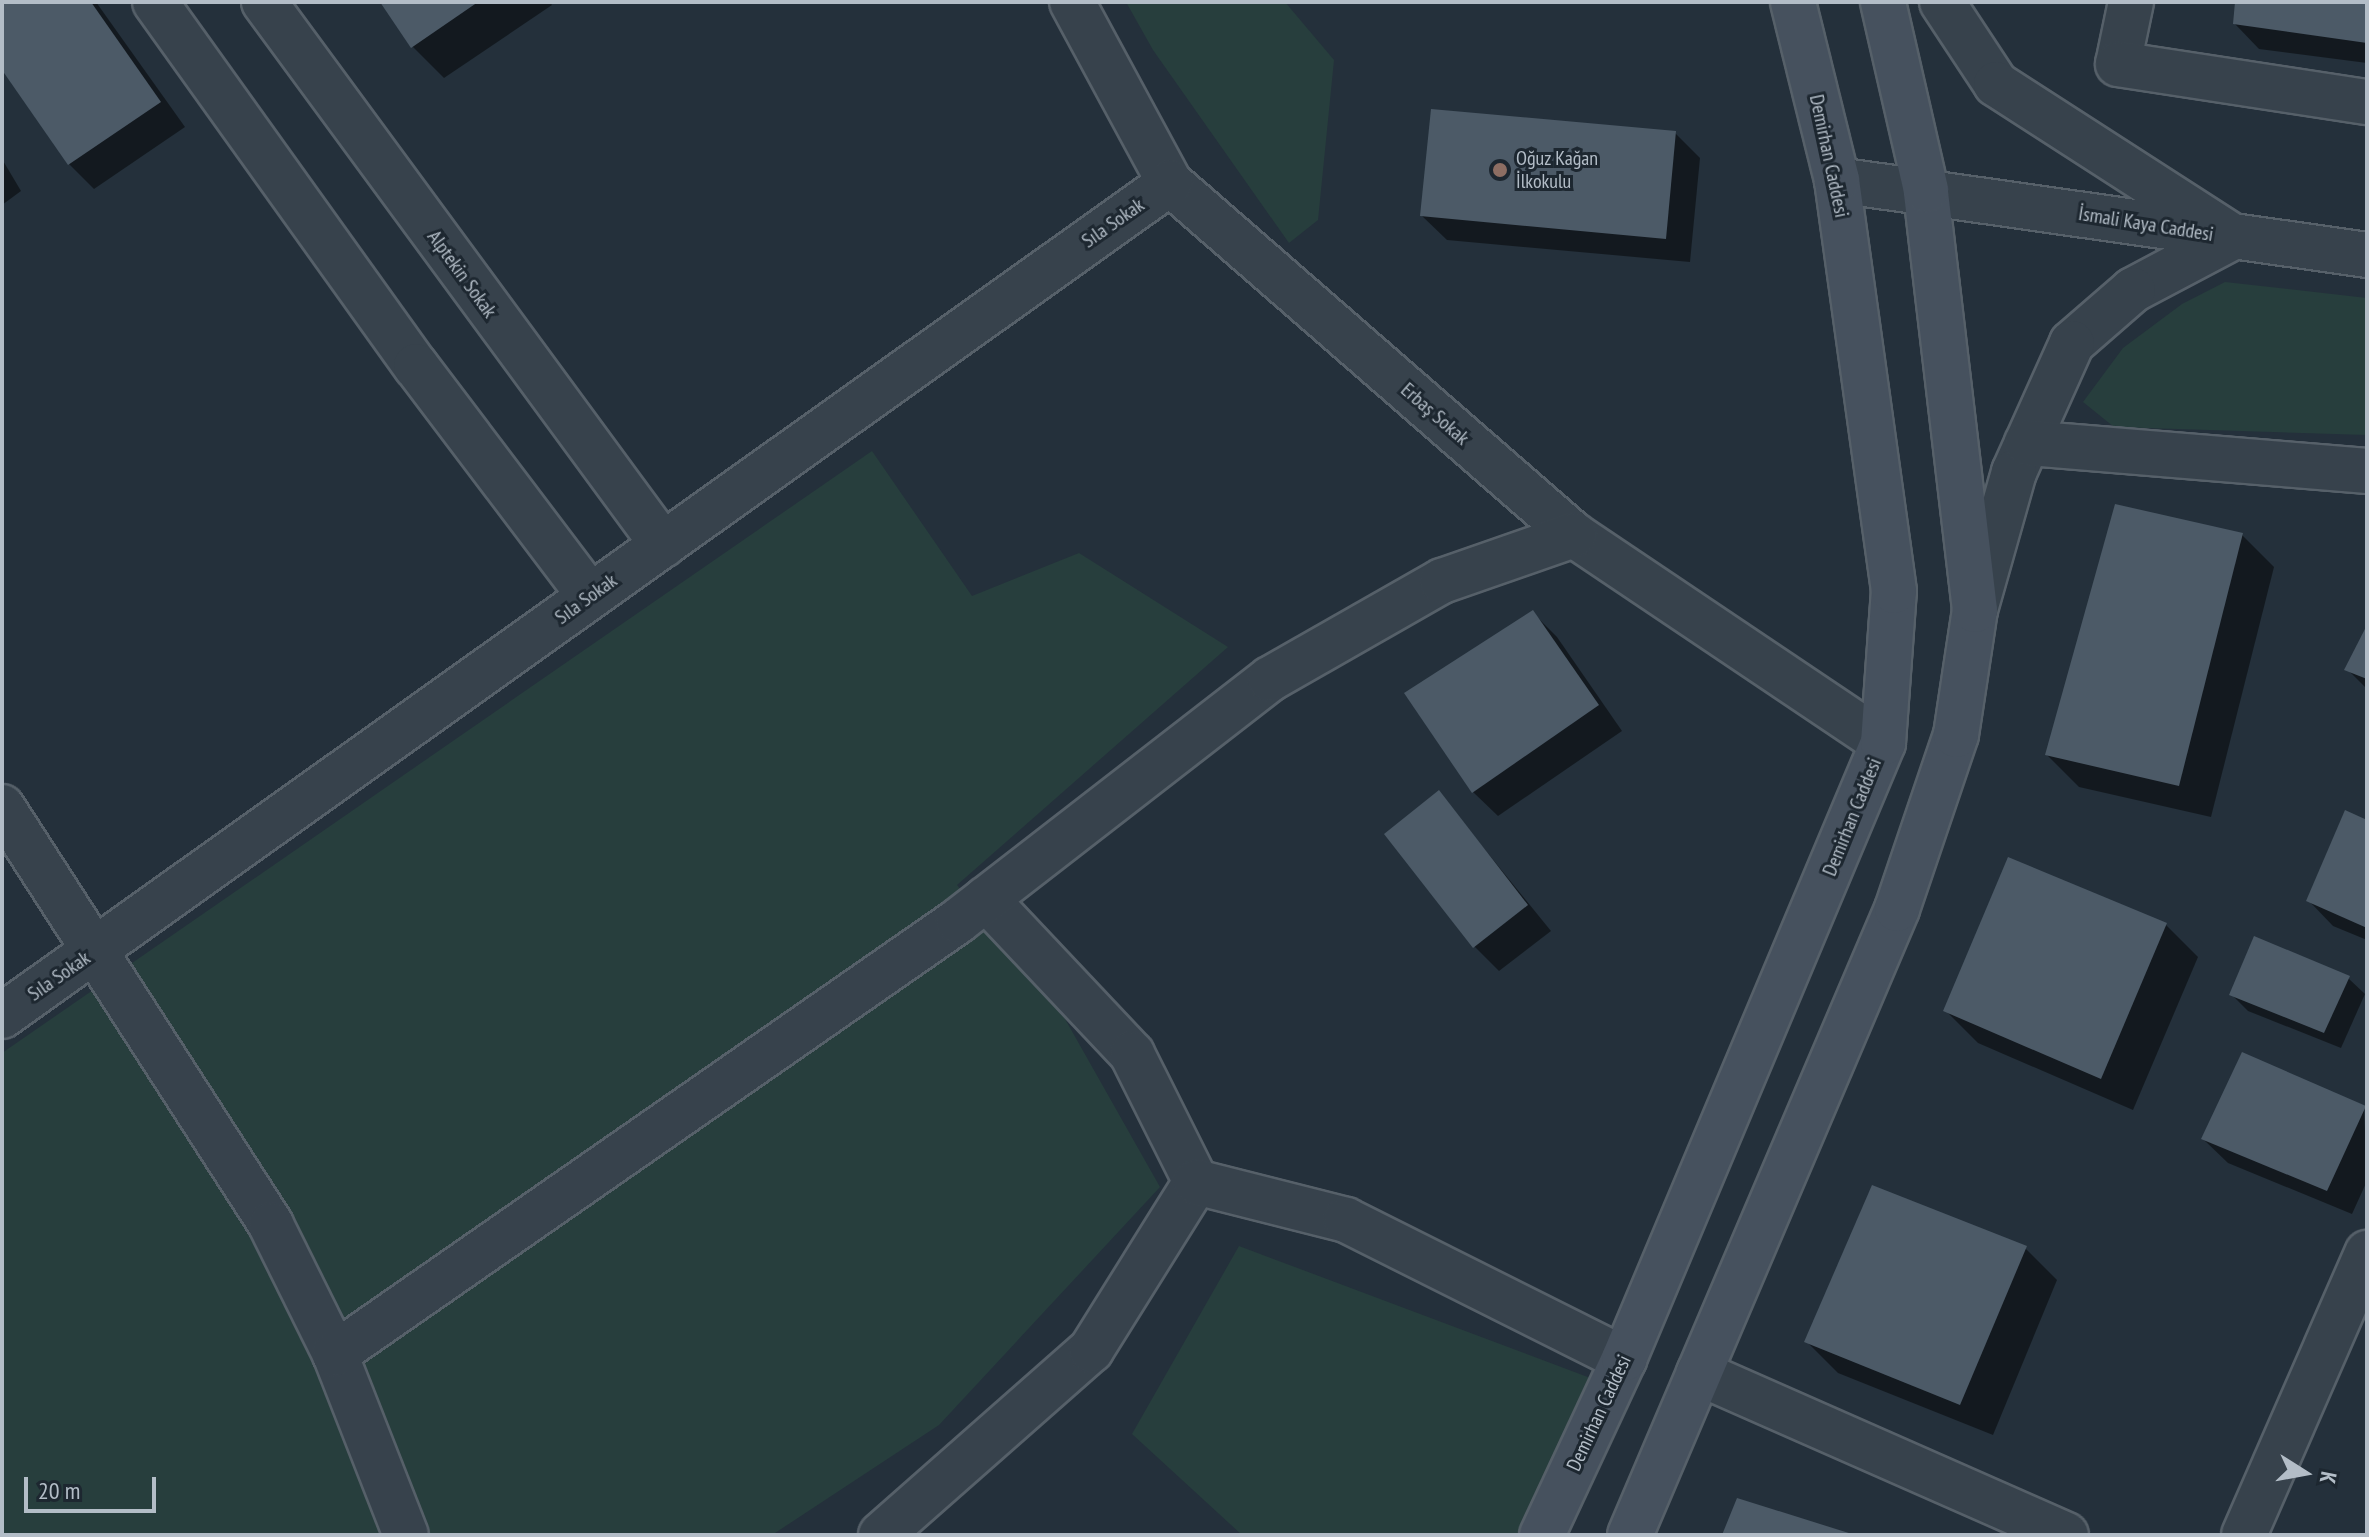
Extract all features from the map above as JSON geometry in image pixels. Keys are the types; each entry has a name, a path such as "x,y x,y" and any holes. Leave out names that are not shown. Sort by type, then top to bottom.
{"main road":[{"name":"Demirhan Caddesi","path":"1542,1535 1624,1359 1883,743 1894,591 1837,180 1793,2"},
{"path":"1630,1535 1897,909 1956,735 1975,610 1926,190 1883,2"}],"street":[{"path":"155,2 416,366 590,596"},
{"name":"Alptekin Sokak","path":"264,2 663,545"},
{"name":"Erbaş Sokak","path":"1072,2 1170,183 1574,535 1883,743"},
{"path":"1942,2 1996,84 2233,237 2133,290 2072,343 2027,443 1975,610"},
{"path":"2131,2 2118,64 2367,102"},
{"name":"İsmali Kaya Caddesi","path":"1837,180 1926,190 2367,255"},
{"name":"Sıla Sokak","path":"2,1016 1170,183"},
{"path":"2027,443 2367,471"},
{"path":"335,1354 986,899 1270,679 1442,581 1574,535"},
{"path":"2,807 92,952 271,1225 335,1354 406,1535"},
{"path":"986,899 1132,1054 1196,1182 1346,1220 1624,1359"},
{"path":"881,1535 1091,1350 1196,1182"},
{"path":"2244,1535 2367,1253"},
{"path":"1699,1373 2066,1535"}],"green space":[{"path":"1126,2 1285,2 1334,60 1318,220 1289,243 1153,50"},
{"path":"2225,282 2367,298 2367,435 2114,427 2083,402 2123,348 2182,304"},
{"path":"872,451 972,596 1079,553 1228,647 957,885 1056,1003 1160,1187 939,1425 772,1535 2,1535 2,1053"},
{"path":"1239,1246 1593,1379 1521,1535 1242,1535 1132,1434"}],"building":[{"path":"2,2 91,2 161,102 68,165 2,70"},
{"path":"380,2 478,2 411,48"},
{"path":"2235,2 2367,2 2367,43 2233,24"},
{"path":"1431,109 1676,131 1666,239 1420,216"},
{"path":"2115,504 2243,533 2179,786 2045,755"},
{"path":"1533,610 1599,705 1472,793 1404,693"},
{"path":"2367,625 2367,679 2344,670"},
{"path":"1439,790 1528,905 1473,948 1384,834"},
{"path":"2345,810 2367,820 2367,928 2306,901"},
{"path":"2008,857 2167,923 2101,1079 1943,1011"},
{"path":"2254,936 2350,976 2324,1033 2229,995"},
{"path":"2242,1052 2366,1106 2327,1191 2201,1139"},
{"path":"1872,1185 2027,1246 1960,1405 1804,1342"},
{"path":"1737,1498 1852,1534 1852,1535 1722,1535"}],"place":[{"name":"Oğuz Kağan İlkokulu","path":"1500,170"}]}
